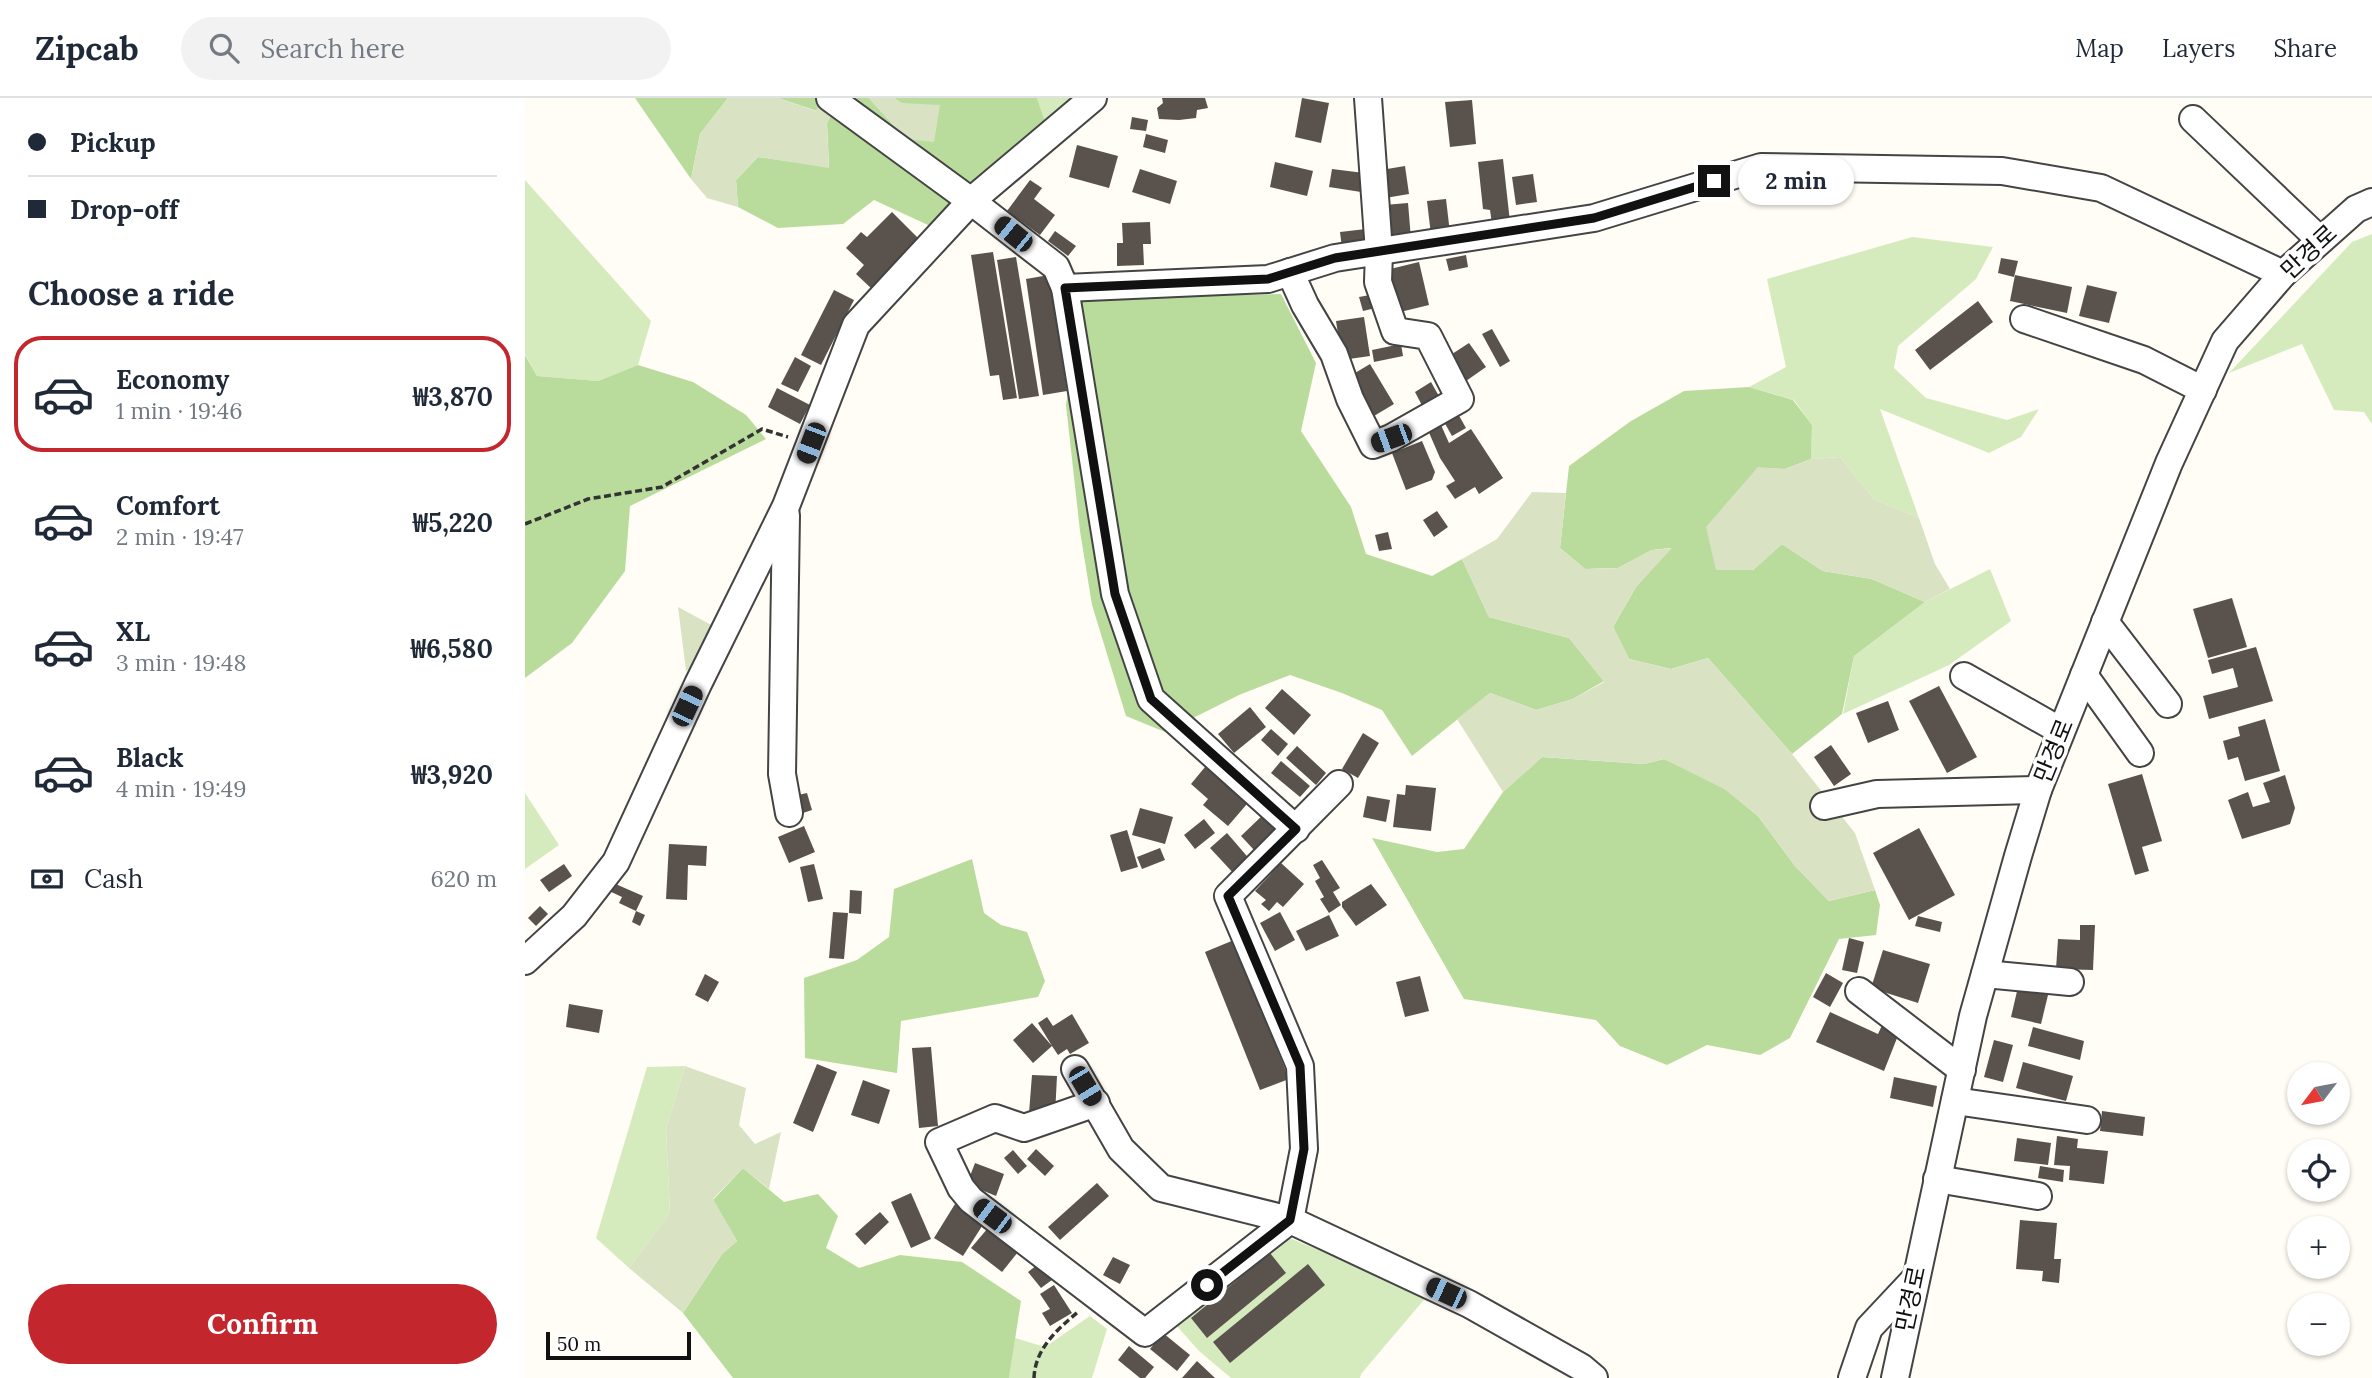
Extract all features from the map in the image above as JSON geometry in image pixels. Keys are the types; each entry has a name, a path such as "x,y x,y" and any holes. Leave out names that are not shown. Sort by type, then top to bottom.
{"street":[{"path":"829,98 971,201 1056,267 1065,288 1115,594 1151,699 1296,829"},
{"path":"525,961 573,916 616,862 698,684 786,506 856,325 971,201 1093,98"},
{"path":"1290,272 1333,354 1350,399 1373,445 1391,438 1459,399 1428,336 1395,331 1378,282 1379,252 1368,98"},
{"path":"2193,119 2320,240"},
{"path":"1065,288 1268,279 1335,258 1594,218 1761,167 2002,170 2101,188 2283,274"},
{"name":"만경로","path":"1895,1378 1937,1179 1985,974 2038,790 2169,463 2225,341 2283,274 2356,209 2372,202"},
{"path":"2024,319 2144,359 2203,390"},
{"path":"786,506 782,774 789,813"},
{"path":"2105,622 2168,704"},
{"path":"2084,675 2140,753"},
{"path":"1964,676 2061,731"},
{"path":"1095,1103 1024,1128 995,1118 939,1142 961,1188 971,1200 1145,1333 1290,1220 1304,1149 1300,1066 1228,896 1339,784"},
{"path":"1824,806 1877,794 2038,790"},
{"path":"1985,974 2070,982"},
{"path":"1859,991 1962,1070"},
{"path":"1075,1069 1121,1149 1161,1188 1290,1220 1469,1304 1581,1367 1594,1378"},
{"path":"1955,1101 2087,1120"},
{"path":"1937,1179 2038,1196"},
{"path":"1852,1378 1869,1328 1915,1279"}],"path":[{"path":"525,524 587,499 663,487 762,429 811,443"},
{"path":"1034,1378 1034,1368 1050,1336 1097,1297"}],"green space":[{"path":"635,98 728,98 700,134 691,179"},
{"path":"728,98 778,98 816,111 821,98 839,98 827,123 829,168 758,157 736,180 738,207 707,198 691,179 700,134"},
{"path":"778,98 821,98 817,111"},
{"path":"839,98 869,98 906,139 901,103 894,98 1037,98 1047,127 930,226 874,200 843,224 778,228 738,207 736,180 758,157 829,167 827,123"},
{"path":"869,98 894,98 901,103 940,105 934,142 906,139"},
{"path":"1037,98 1082,98 1047,127"},
{"path":"525,180 651,321 638,365 598,381 537,376 525,354"},
{"path":"2372,234 2372,424 2364,412 2334,410 2302,344 2229,373 2352,242"},
{"path":"1912,237 1993,247 1976,279 1898,346 1894,368 1926,398 2007,420 2039,409 2021,437 1989,453 1880,409 1919,518 1874,499 1840,457 1811,459 1812,425 1794,400 1749,387 1786,367 1767,279"},
{"path":"1281,294 1316,363 1301,431 1351,507 1366,554 1432,576 1462,559 1489,617 1569,638 1604,681 1573,699 1536,710 1490,693 1412,756 1382,710 1290,675 1239,695 1165,732 1126,716 1092,605 1080,531 1066,405 1081,298"},
{"path":"525,355 537,376 598,381 638,365 693,382 746,415 766,439 630,506 625,571 572,643 525,678"},
{"path":"1749,387 1793,400 1812,425 1811,459 1785,469 1758,468 1753,570 1782,544 1823,571 1872,579 1925,602 1854,656 1842,714 1792,754 1708,658 1671,669 1629,659 1613,627 1636,587 1671,548 1652,550 1618,568 1585,569 1560,548 1569,466 1631,421 1684,391"},
{"path":"1840,457 1874,499 1919,518 1935,564 1950,589 1925,602 1872,579 1823,571 1782,544 1753,570 1716,570 1706,527 1758,467 1785,469 1811,459"},
{"path":"1532,492 1566,493 1560,548 1585,569 1618,568 1652,550 1672,548 1636,587 1613,627 1629,659 1671,669 1708,658 1792,754 1855,833 1875,890 1829,901 1795,866 1758,816 1726,790 1664,759 1644,764 1542,757 1503,792 1457,719 1490,693 1536,710 1573,699 1604,682 1569,638 1489,617 1462,559 1497,539"},
{"path":"1990,569 2011,621 1949,665 1843,714 1854,656 1925,602"},
{"path":"678,607 717,628 701,662 686,671"},
{"path":"1542,757 1644,764 1664,759 1719,784 1758,816 1795,866 1829,901 1875,890 1880,905 1876,935 1839,939 1790,1038 1760,1055 1707,1045 1667,1065 1620,1046 1596,1020 1464,999 1372,838 1437,852 1464,849 1503,792"},
{"path":"525,793 559,845 525,869"},
{"path":"972,859 984,913 1001,925 1027,932 1045,981 1038,997 901,1021 897,1073 805,1058 804,978 857,960 889,937 894,889"},
{"path":"685,1066 666,1129 670,1212 629,1268 596,1238 647,1067"},
{"path":"685,1066 746,1088 739,1125 755,1144 781,1132 769,1189 743,1168 713,1199 737,1241 722,1254 683,1313 629,1268 670,1212 666,1129"},
{"path":"743,1168 784,1202 818,1194 838,1216 826,1248 859,1268 900,1255 962,1262 1021,1301 1009,1378 733,1378 683,1313 722,1254 737,1241 713,1200"},
{"path":"1282,1235 1428,1295 1360,1378 1231,1378 1199,1351 1176,1325"},
{"path":"1090,1316 1107,1329 1092,1378 1009,1378 1015,1338 1045,1347"}],"building":[{"path":"1162,98 1205,98 1208,108 1197,110 1196,118 1159,119 1157,108 1163,103"},
{"path":"1302,98 1329,103 1321,143 1295,137"},
{"path":"1472,100 1476,144 1450,147 1445,102"},
{"path":"1132,117 1148,120 1146,131 1130,129"},
{"path":"1146,134 1168,140 1165,153 1143,147"},
{"path":"1077,145 1118,156 1109,188 1069,177"},
{"path":"1503,159 1510,222 1492,224 1490,210 1483,209 1478,162"},
{"path":"1275,162 1313,171 1307,196 1270,187"},
{"path":"1405,166 1409,194 1385,198 1381,170"},
{"path":"1140,169 1177,181 1170,204 1132,192"},
{"path":"1332,169 1364,173 1361,192 1329,187"},
{"path":"1533,174 1537,202 1516,205 1512,177"},
{"path":"1030,180 1042,188 1034,199 1055,215 1040,235 1007,211"},
{"path":"1446,199 1450,233 1431,235 1427,201"},
{"path":"1408,203 1411,239 1387,241 1384,205"},
{"path":"892,212 920,240 873,290 856,274 864,265 846,248 861,232 867,237"},
{"path":"1150,222 1151,244 1143,244 1144,265 1117,266 1117,243 1123,243 1122,223"},
{"path":"1366,229 1368,244 1342,248 1340,232"},
{"path":"1055,231 1076,246 1068,256 1048,241"},
{"path":"993,252 1017,398 1003,400 999,375 990,376 971,255"},
{"path":"1466,255 1468,267 1449,271 1446,259"},
{"path":"1016,257 1039,396 1019,399 997,260"},
{"path":"2001,258 2018,261 2014,277 1998,273"},
{"path":"1419,262 1429,305 1392,314 1382,271"},
{"path":"1049,275 1067,391 1043,395 1026,279"},
{"path":"2015,275 2072,287 2067,313 2010,301"},
{"path":"2087,285 2117,292 2109,323 2079,316"},
{"path":"834,290 854,300 821,365 801,355"},
{"path":"1381,293 1384,306 1363,311 1359,297"},
{"path":"1978,301 1993,322 1930,370 1915,350"},
{"path":"1364,317 1370,356 1342,360 1336,321"},
{"path":"1492,329 1510,361 1500,367 1482,334"},
{"path":"1469,343 1486,367 1466,381 1449,356"},
{"path":"1401,344 1403,356 1374,362 1372,350"},
{"path":"795,357 811,366 798,392 781,384"},
{"path":"1370,364 1394,404 1369,419 1345,379"},
{"path":"1431,382 1445,407 1428,417 1415,392"},
{"path":"777,388 810,405 800,424 768,407"},
{"path":"1453,405 1466,428 1452,436 1439,413"},
{"path":"1437,416 1449,443 1471,429 1503,478 1479,494 1475,487 1455,499 1446,486 1455,481 1440,458 1424,421"},
{"path":"1422,441 1435,472 1432,480 1406,490 1392,453"},
{"path":"1437,511 1448,527 1434,537 1423,520"},
{"path":"1388,532 1392,549 1379,551 1375,535"},
{"path":"2232,598 2247,647 2208,658 2193,609"},
{"path":"2256,647 2273,701 2209,719 2203,696 2238,687 2233,668 2212,674 2208,660"},
{"path":"1939,686 1977,757 1947,773 1909,701"},
{"path":"1282,689 1311,715 1294,735 1265,708"},
{"path":"1888,701 1899,730 1868,743 1856,713"},
{"path":"1250,707 1266,727 1234,753 1218,734"},
{"path":"2265,719 2280,771 2245,781 2238,757 2228,760 2223,741 2240,736 2238,727"},
{"path":"1271,729 1288,744 1278,756 1261,740"},
{"path":"1363,733 1379,743 1358,778 1342,769"},
{"path":"1831,745 1851,774 1834,786 1814,757"},
{"path":"1297,746 1326,773 1316,785 1286,758"},
{"path":"1281,761 1310,786 1300,797 1271,773"},
{"path":"1205,767 1238,794 1253,797 1228,826 1203,805 1208,799 1191,784"},
{"path":"2142,774 2162,841 2142,847 2149,871 2135,875 2108,784"},
{"path":"2285,775 2295,808 2290,824 2242,839 2228,800 2248,792 2253,807 2270,802 2263,783"},
{"path":"1406,785 1436,788 1431,831 1393,827 1397,794 1405,795"},
{"path":"807,793 812,810 800,814 794,796"},
{"path":"1367,796 1390,800 1386,822 1363,817"},
{"path":"1140,808 1173,817 1165,844 1132,835"},
{"path":"1266,812 1280,828 1255,851 1241,836"},
{"path":"1204,819 1215,833 1195,849 1184,835"},
{"path":"804,826 815,852 789,863 778,837"},
{"path":"1919,828 1955,895 1909,920 1873,853"},
{"path":"1127,830 1138,867 1121,872 1110,835"},
{"path":"1227,833 1252,862 1236,876 1210,848"},
{"path":"669,844 707,846 706,866 688,865 687,900 666,899"},
{"path":"1160,848 1165,860 1142,869 1137,857"},
{"path":"1322,860 1340,888 1333,892 1341,905 1329,913 1320,899 1324,897 1315,881 1320,878 1313,865"},
{"path":"1281,863 1304,884 1283,907 1277,902 1269,911 1261,904 1266,900 1255,891"},
{"path":"564,864 572,876 549,892 540,880"},
{"path":"814,864 823,899 808,902 800,867"},
{"path":"611,882 643,896 636,911 619,903 622,897 607,890"},
{"path":"1371,884 1387,905 1356,926 1342,907 1342,902"},
{"path":"850,890 862,891 861,914 849,913"},
{"path":"540,906 548,914 536,926 528,918"},
{"path":"636,911 645,915 640,926 632,922"},
{"path":"833,912 848,913 844,959 829,958"},
{"path":"1280,912 1295,940 1275,951 1260,923"},
{"path":"1329,915 1339,936 1306,951 1296,931"},
{"path":"1918,916 1942,922 1940,932 1915,926"},
{"path":"2080,925 2095,925 2093,970 2056,969 2058,939 2080,940"},
{"path":"1849,938 1864,942 1857,973 1842,970"},
{"path":"1234,940 1289,1079 1260,1090 1205,952"},
{"path":"1883,950 1930,964 1918,1003 1871,988"},
{"path":"1826,973 1843,983 1830,1007 1813,997"},
{"path":"705,974 719,982 708,1002 695,995"},
{"path":"1420,976 1429,1011 1405,1017 1396,982"},
{"path":"2018,987 2048,995 2041,1024 2011,1017"},
{"path":"569,1004 603,1010 599,1033 566,1027"},
{"path":"1830,1012 1878,1034 1884,1021 1901,1028 1884,1071 1816,1042"},
{"path":"1072,1014 1089,1043 1070,1054 1067,1049 1058,1055 1038,1023 1047,1017 1053,1026"},
{"path":"1032,1023 1052,1046 1033,1063 1013,1040"},
{"path":"2033,1027 2084,1041 2080,1060 2028,1046"},
{"path":"1994,1040 2013,1045 2003,1082 1984,1077"},
{"path":"931,1047 938,1126 919,1128 912,1048"},
{"path":"2023,1062 2073,1076 2066,1101 2016,1088"},
{"path":"817,1064 837,1072 813,1132 793,1123"},
{"path":"1032,1075 1057,1076 1055,1115 1029,1113"},
{"path":"1894,1077 1937,1086 1933,1107 1890,1098"},
{"path":"863,1080 890,1090 879,1124 851,1115"},
{"path":"2102,1111 2145,1117 2143,1136 2100,1131"},
{"path":"2057,1136 2078,1139 2077,1148 2108,1151 2104,1184 2069,1180 2070,1166 2054,1165"},
{"path":"2017,1138 2051,1143 2048,1165 2014,1161"},
{"path":"1036,1149 1054,1166 1045,1176 1027,1159"},
{"path":"1013,1150 1027,1166 1018,1174 1004,1158"},
{"path":"975,1163 1004,1174 996,1196 967,1184"},
{"path":"2040,1166 2064,1170 2063,1182 2038,1178"},
{"path":"1097,1183 1109,1196 1060,1240 1048,1227"},
{"path":"911,1193 931,1239 911,1248 891,1202"},
{"path":"955,1204 984,1223 963,1256 934,1238"},
{"path":"880,1212 889,1222 865,1245 855,1234"},
{"path":"2020,1220 2057,1223 2054,1259 2061,1259 2059,1283 2042,1281 2043,1271 2016,1269"},
{"path":"988,1228 1018,1252 1002,1272 971,1248"},
{"path":"1270,1253 1286,1273 1207,1338 1191,1318"},
{"path":"1113,1257 1130,1265 1120,1284 1103,1275"},
{"path":"1308,1264 1325,1285 1230,1363 1213,1342"},
{"path":"1037,1265 1042,1272 1048,1267 1056,1277 1041,1288 1028,1272"},
{"path":"1054,1285 1072,1313 1050,1326 1042,1313 1050,1309 1040,1294"},
{"path":"1163,1333 1190,1355 1177,1371 1150,1349"},
{"path":"1129,1346 1154,1367 1145,1378 1140,1378 1118,1360"},
{"path":"1197,1361 1215,1378 1182,1378"}],"route":[{"path":"1207,1285 1290,1220 1304,1149 1300,1066 1228,896 1296,829 1151,699 1115,594 1065,288 1268,279 1335,258 1594,218 1714,181"}]}
